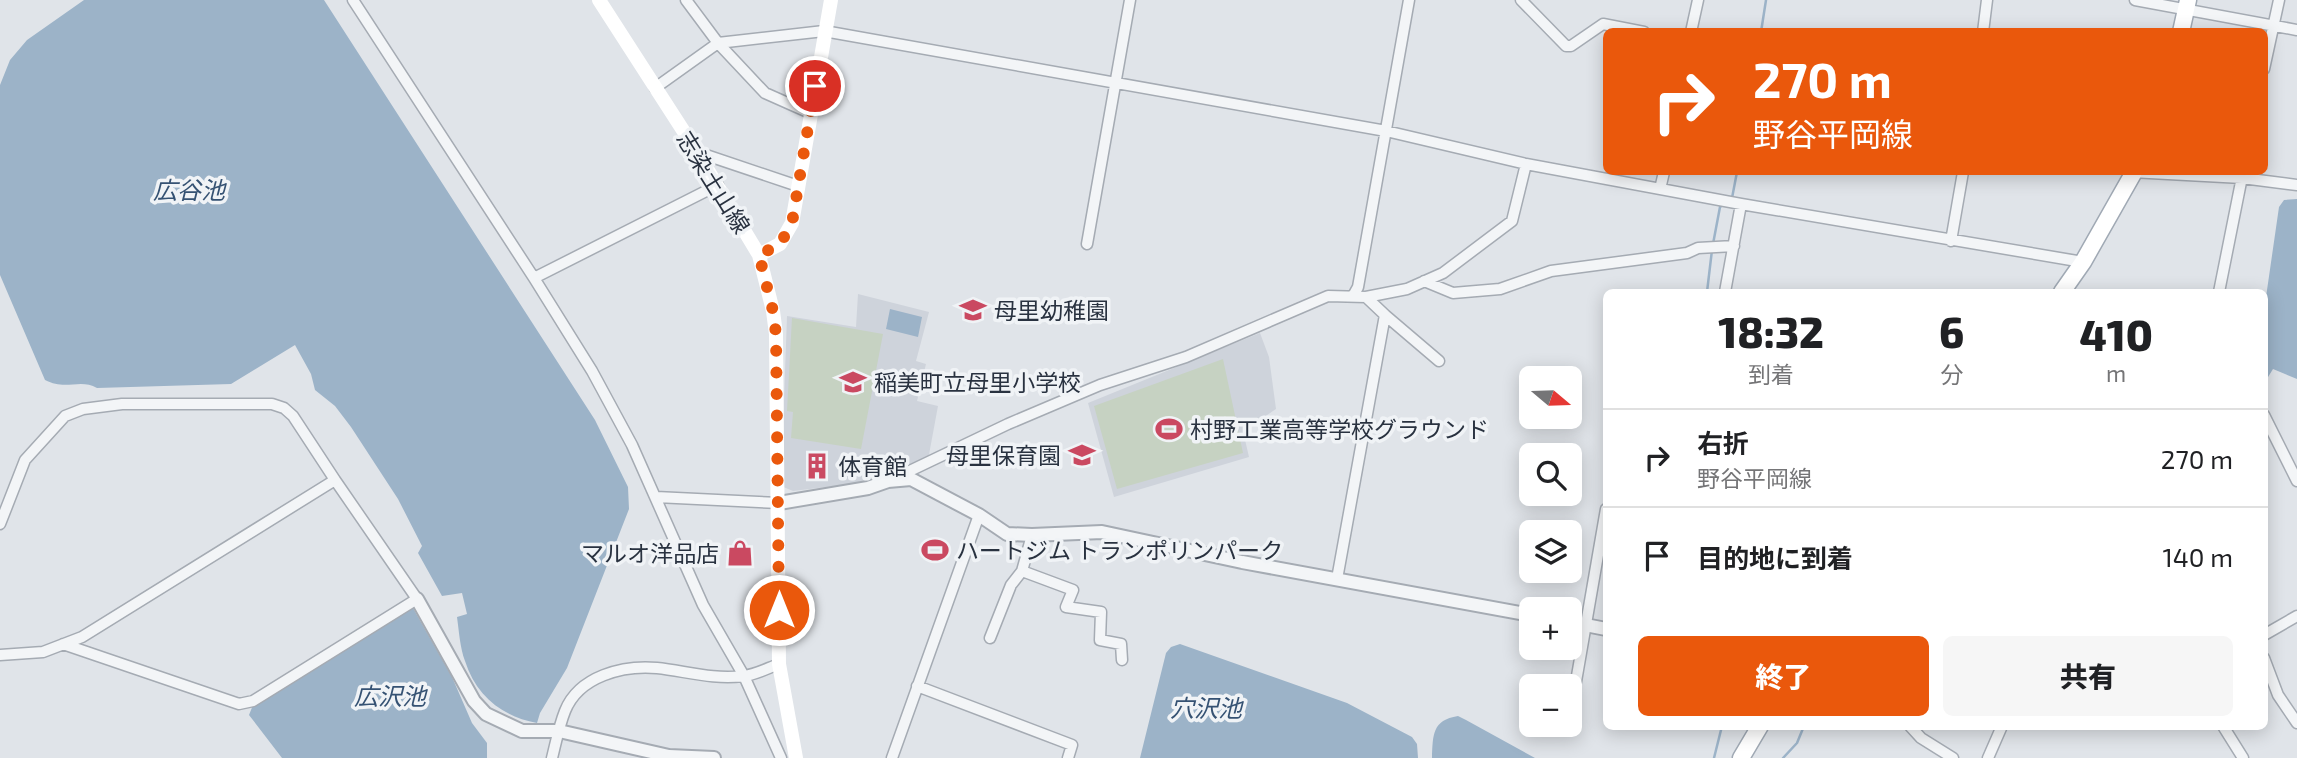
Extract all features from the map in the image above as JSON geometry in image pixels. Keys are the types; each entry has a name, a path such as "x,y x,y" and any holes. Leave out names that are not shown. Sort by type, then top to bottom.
{"main road":[{"name":"志染土山線","path":"599,0 718,185 759,255 776,334 779,664 796,758"},
{"path":"759,255 780,244 792,223 831,0"},
{"path":"2182,28 2187,4"},
{"path":"2064,289 2083,262 2131,175"},
{"path":"1741,758 1758,730"}],"street":[{"path":"352,0 592,371 632,445 703,605 744,676 781,758"},
{"path":"686,0 719,43 765,93 810,113"},
{"path":"1087,244 1130,0"},
{"path":"1521,0 1566,47 1603,24 1624,28"},
{"path":"1692,28 1698,0"},
{"path":"1984,28 1987,0"},
{"path":"2135,0 2187,4 2297,30"},
{"path":"2268,49 2279,0"},
{"path":"1353,296 1358,287 1410,1"},
{"path":"655,88 719,43 824,31 1386,131 1526,164 1741,204 2083,262"},
{"path":"697,152 798,186"},
{"path":"656,497 779,503 868,488 1100,385 1186,358 1328,296 1366,297 1407,289 1443,273 1512,221 1526,164"},
{"path":"1661,189 1663,175"},
{"path":"1951,241 1962,175"},
{"path":"2219,289 2243,175 2297,185"},
{"path":"534,278 718,185"},
{"path":"1726,289 1741,204"},
{"path":"1424,281 1453,293 1500,289 1551,271 1734,246"},
{"path":"1366,297 1438,362"},
{"path":"1337,579 1385,315"},
{"path":"0,524 25,460 65,416 83,409 122,404 272,404 284,408 293,416 417,599 474,701 485,714 522,731 559,731 664,756 714,758"},
{"path":"2268,423 2297,481"},
{"path":"888,481 911,479 979,515 1007,534 1032,536 1102,532 1188,551 1519,613"},
{"path":"0,655 43,652 82,637 335,480"},
{"path":"892,758 979,515"},
{"path":"1577,674 1603,526"},
{"path":"990,638 1011,585 1022,571 1032,536"},
{"path":"1022,571 1073,590 1066,607 1101,612 1100,640 1121,644 1122,660"},
{"path":"62,643 239,704 253,701 417,599"},
{"path":"2268,633 2297,616"},
{"path":"1582,624 1603,628"},
{"path":"552,758 566,708 578,691 600,676 626,668 656,668 702,676 744,676 779,664"},
{"path":"2268,669 2278,695 2297,723"},
{"path":"917,686 1072,745 1068,758"},
{"path":"1914,730 1921,738 1953,758"},
{"path":"1988,758 2000,730"},
{"path":"2226,730 2243,758"}],"shaded area":[{"name":"稲美町立母里小学校","path":"858,294 929,312 916,361 926,364 917,401 938,406 928,460 897,472 851,484 793,491 781,486 787,316 856,327"},
{"name":"村野工業高等学校グラウンド","path":"1260,333 1269,357 1276,409 1243,431 1249,457 1114,497 1088,403"}],"green space":[{"path":"792,318 883,334 861,449 791,438 793,412 787,411"},
{"name":"村野工業高等学校グラウンド","path":"1223,359 1243,453 1117,489 1094,406"}],"water":[{"name":"広谷池","path":"84,0 324,0 595,420 628,487 629,509 567,668 540,713 537,723 502,710 476,685 465,661 460,639 457,617 467,614 462,593 442,596 418,553 422,546 398,499 351,427 335,406 315,390 311,374 295,345 231,384 97,388 85,384 60,384 45,380 0,275 0,85 10,60 27,40"},
{"path":"2297,199 2297,379 2273,369 2268,377 2267,289 2279,207 2284,200"},
{"path":"890,309 922,317 918,337 886,329"},
{"name":"広沢池","path":"413,608 452,677 472,723 487,743 487,758 282,758 249,715 253,705"},
{"name":"穴沢池","path":"1180,644 1347,703 1412,737 1417,744 1418,758 1140,758 1166,653 1171,647"},
{"path":"1458,716 1535,758 1432,758 1434,736 1439,725"}],"waterway":[{"path":"1762,28 1766,0"},
{"path":"1732,198 1736,175"},
{"path":"1713,244 1720,207 1724,204"},
{"path":"1707,289 1712,250"},
{"path":"1714,758 1721,730"},
{"path":"1783,758 1797,743 1802,730"}],"place":[{"name":"母里幼稚園","path":"973,310"},
{"name":"稲美町立母里小学校","path":"853,382"},
{"name":"村野工業高等学校グラウンド","path":"1169,429"},
{"name":"母里保育園","path":"1082,455"},
{"name":"体育館","path":"817,466"},
{"name":"ハートジム トランポリンパーク","path":"935,550"},
{"name":"マルオ洋品店","path":"740,553"}],"route":[{"path":"779,610 776,334 759,255 780,244 792,223 815,86"}]}
